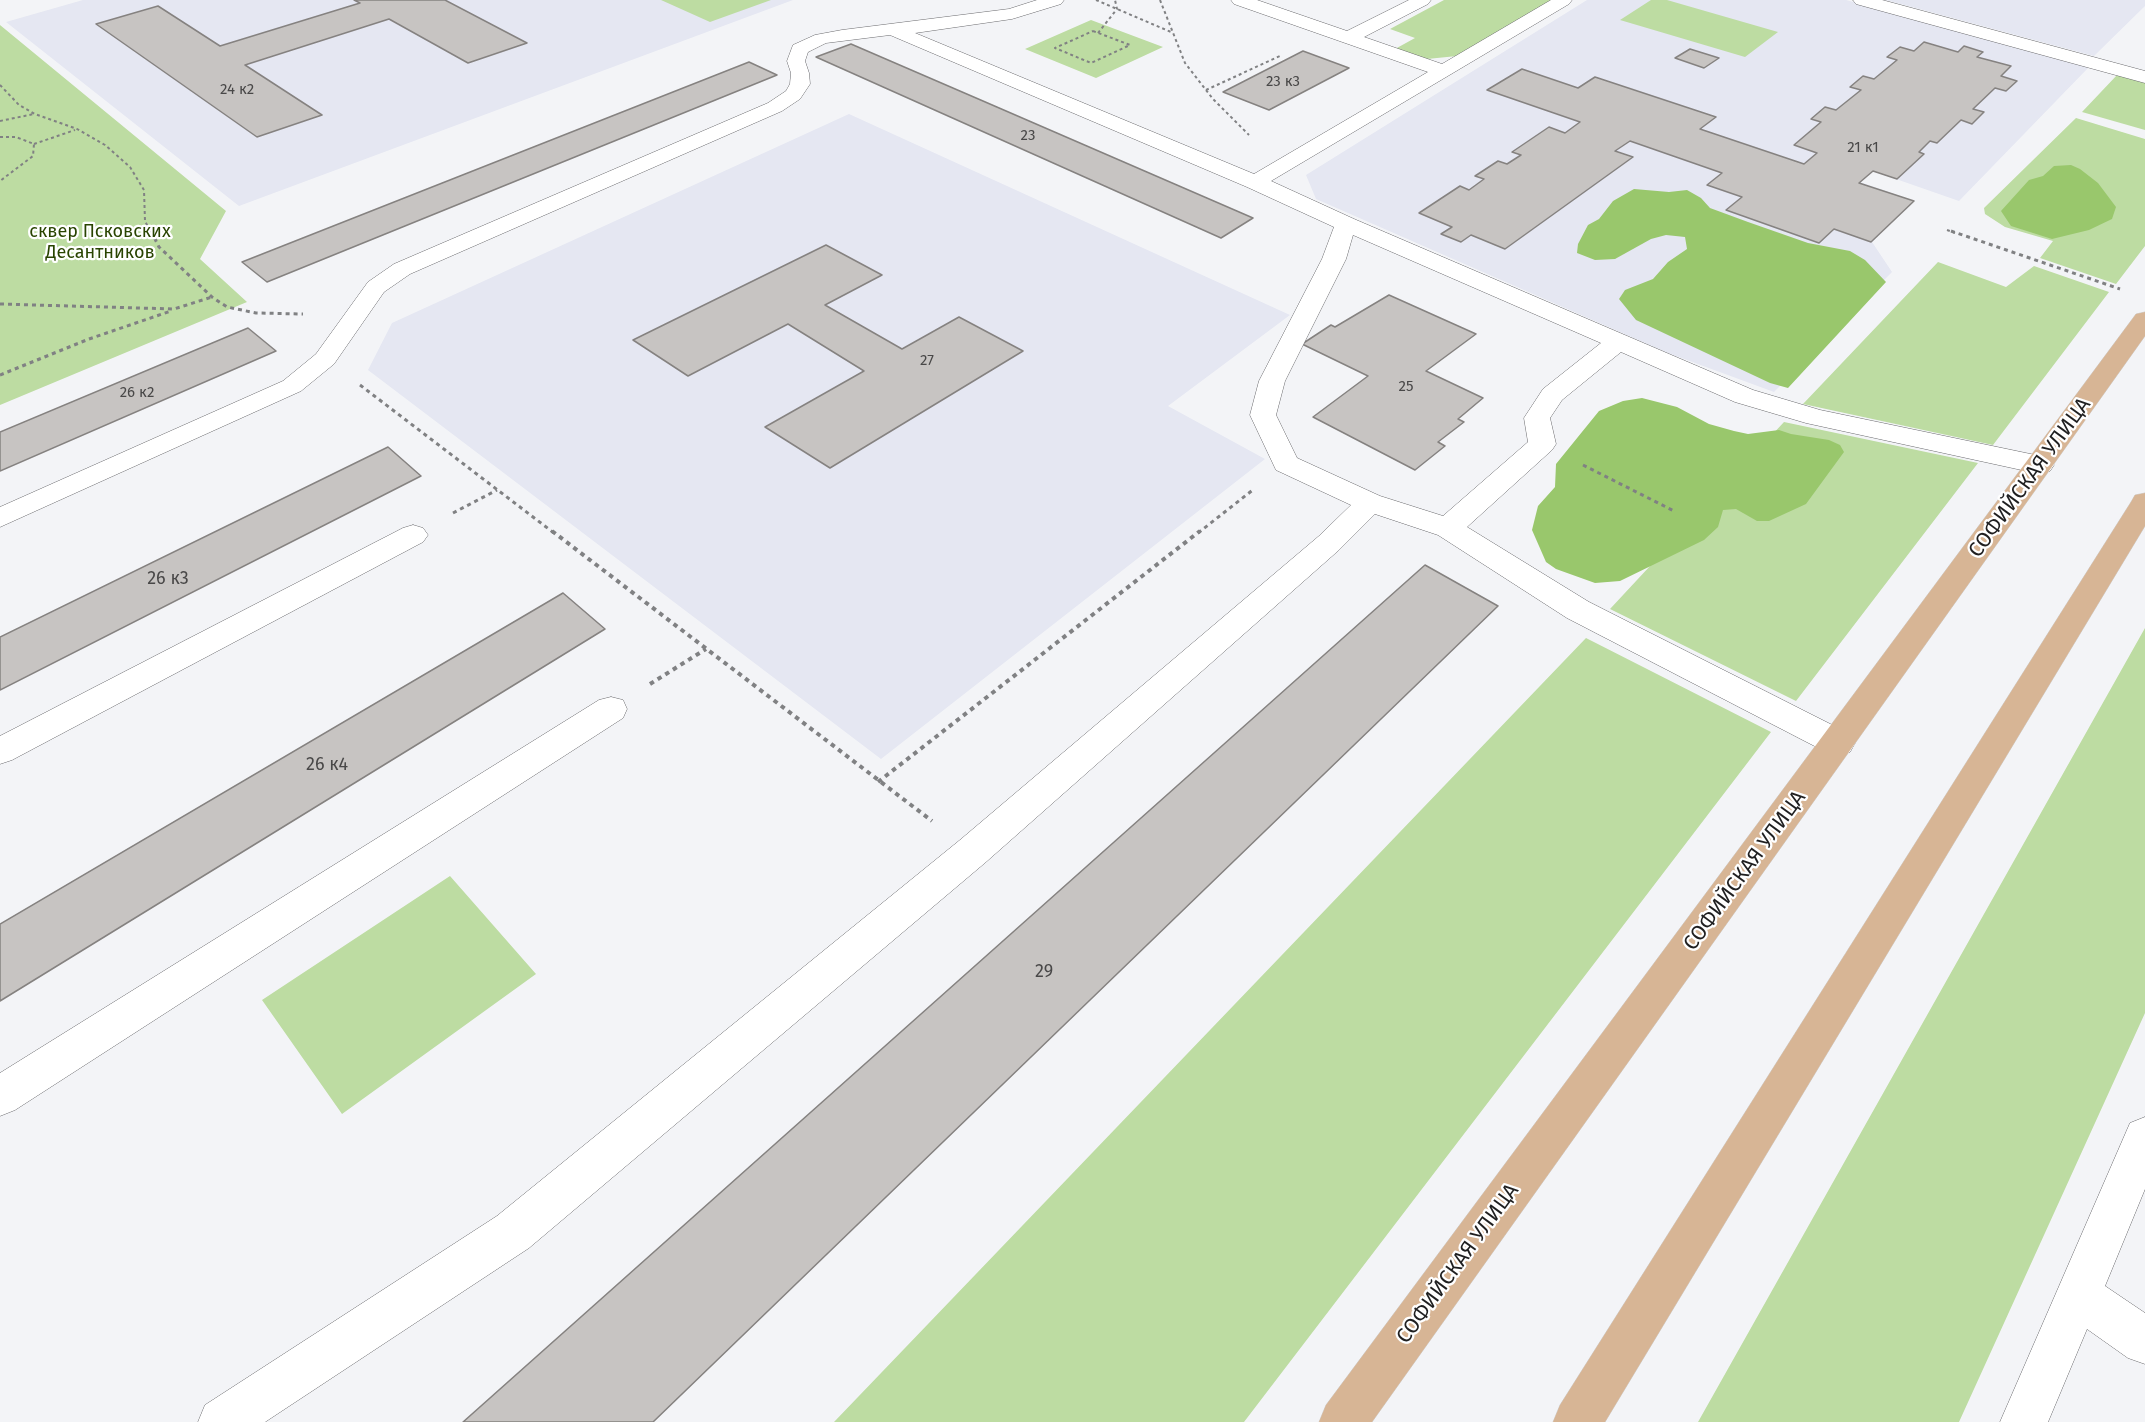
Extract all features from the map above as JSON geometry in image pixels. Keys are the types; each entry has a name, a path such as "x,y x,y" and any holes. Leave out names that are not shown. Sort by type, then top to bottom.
{"main road":[{"name":"СОФИЙСКАЯ УЛИЦА","path":"1343,1422 2145,319"},
{"path":"1577,1422 2145,502"}],"street":[{"path":"0,518 292,386 325,359 376,287 402,269 775,107 793,95 800,84 800,72 796,61 800,49 820,39 1012,14 1055,0"},
{"path":"1240,0 1444,71"},
{"path":"1348,38 1422,0"},
{"path":"1255,182 1563,0"},
{"path":"1862,0 2145,77"},
{"path":"893,30 1255,182 1618,342 1775,407 2040,465"},
{"path":"1346,224 1334,259 1272,381 1263,415 1286,464 1370,503 1448,528 1578,610 1838,743"},
{"path":"1448,528 1542,444 1537,418 1552,395 1618,342"},
{"path":"222,1422 513,1232 973,851 1320,551 1370,503"},
{"path":"0,751 413,534"},
{"path":"0,1096 611,709"},
{"path":"2024,1422 2145,1138"},
{"path":"2079,1296 2145,1341"}],"path":[{"path":"1096,0 1171,32"},
{"path":"1115,0 1117,9"},
{"path":"1160,0 1185,63 1206,90 1282,167"},
{"path":"1098,33 1117,9"},
{"path":"1093,31 1098,33 1130,45 1091,63 1055,48 1093,31"},
{"path":"1206,90 1255,69 1328,31"},
{"path":"0,85 19,105 35,114 77,129 105,145 130,167 144,190 145,221 159,247 212,297 227,307 256,314 289,315 358,311"},
{"path":"0,121 35,114"},
{"path":"0,137 16,137 34,144 77,129"},
{"path":"0,181 33,156 34,144"},
{"path":"1947,230 2123,290"},
{"path":"0,375 88,339 212,297"},
{"path":"0,304 174,309"},
{"path":"325,359 878,782 973,851"},
{"path":"1542,444 1674,511"},
{"path":"878,782 1261,483"},
{"path":"611,709 706,649"}],"shaded area":[{"path":"83,0 793,0 239,206 6,22"},
{"path":"1587,0 1846,0 2089,67 1959,201 1873,171 1860,182 1914,201 1872,242 1892,272 1774,392 1668,353 1316,199 1306,175"},
{"path":"1886,0 2145,0 2145,6 2094,56"},
{"path":"849,114 1290,315 1168,406 1265,459 881,759 368,370 392,323"}],"green space":[{"path":"661,0 771,0 710,22"},
{"path":"1444,0 1552,0 1457,56 1427,59 1395,49 1415,38 1390,29"},
{"path":"1651,0 1667,0 1778,32 1745,57 1620,20"},
{"path":"1091,20 1163,47 1096,78 1025,49"},
{"name":"сквер Псковских Десантников","path":"0,25 226,211 200,259 247,302 0,405"},
{"path":"2118,74 2145,81 2145,130 2082,112"},
{"path":"2076,118 2145,139 2145,246 2116,284 2040,258 2053,241 2005,227 1985,214 1984,208"},
{"path":"2071,165 2098,183 2116,207 2112,219 2089,230 2052,239 2011,226 2001,211 2029,180 2043,176 2054,166"},
{"path":"1634,189 1669,192 1687,190 1701,198 1710,208 1808,243 1850,251 1865,260 1886,282 1788,388 1770,383 1636,320 1619,299 1625,290 1653,279 1668,262 1687,249 1685,237 1666,235 1651,239 1615,259 1595,260 1577,253 1578,244 1588,225 1599,219 1613,201"},
{"path":"1938,262 2006,287 2034,266 2109,292 1993,445 1803,404"},
{"path":"1642,398 1677,407 1709,424 1734,431 1748,434 1779,430 1829,440 1840,445 1844,452 1806,504 1769,521 1757,521 1736,509 1723,510 1718,527 1704,540 1620,581 1595,583 1556,569 1546,562 1532,530 1538,506 1555,487 1556,464 1599,411 1623,401"},
{"path":"1784,422 1978,463 1796,701 1610,609"},
{"path":"2145,628 2145,1013 1959,1422 1698,1422"},
{"path":"1586,638 1771,732 1244,1422 834,1422"},
{"path":"450,876 536,974 342,1114 262,1000"}],"building":[{"path":"354,0 445,0 527,43 468,63 389,19 245,65 322,115 257,137 96,24 158,6 220,46 360,3"},
{"path":"1924,42 1958,52 1964,46 1983,52 1977,57 2011,66 2001,76 2017,81 2006,91 1995,88 1973,109 1984,112 1972,124 1961,120 1937,143 1930,141 1919,152 1924,154 1897,179 1873,171 1859,183 1914,201 1871,242 1834,229 1819,243 1726,210 1742,197 1707,185 1722,173 1630,141 1615,151 1633,157 1505,249 1471,235 1461,242 1441,234 1452,227 1419,213 1460,186 1469,190 1484,179 1475,176 1498,161 1507,164 1521,155 1512,152 1549,127 1565,133 1580,122 1487,90 1522,69 1578,88 1595,77 1716,117 1700,129 1804,164 1817,153 1794,145 1821,122 1811,119 1825,107 1836,110 1861,90 1850,87 1863,76 1874,79 1897,60 1887,57 1900,47 1914,51"},
{"path":"851,44 1253,218 1221,238 816,57"},
{"path":"1690,49 1719,58 1704,68 1675,58"},
{"path":"1303,51 1349,68 1269,110 1223,92"},
{"path":"749,62 777,75 267,282 242,262"},
{"path":"826,245 882,275 825,305 902,349 959,317 1023,351 830,468 765,427 864,371 788,324 688,376 633,340"},
{"path":"1389,295 1476,334 1426,371 1483,398 1458,419 1464,422 1438,442 1445,446 1415,470 1313,417 1368,376 1302,344 1331,325 1335,327"},
{"path":"248,328 276,351 0,471 0,432"},
{"path":"388,447 421,476 0,690 0,637"},
{"path":"1425,565 1498,606 653,1422 463,1422"},
{"path":"563,593 605,629 0,1001 0,924"}]}
